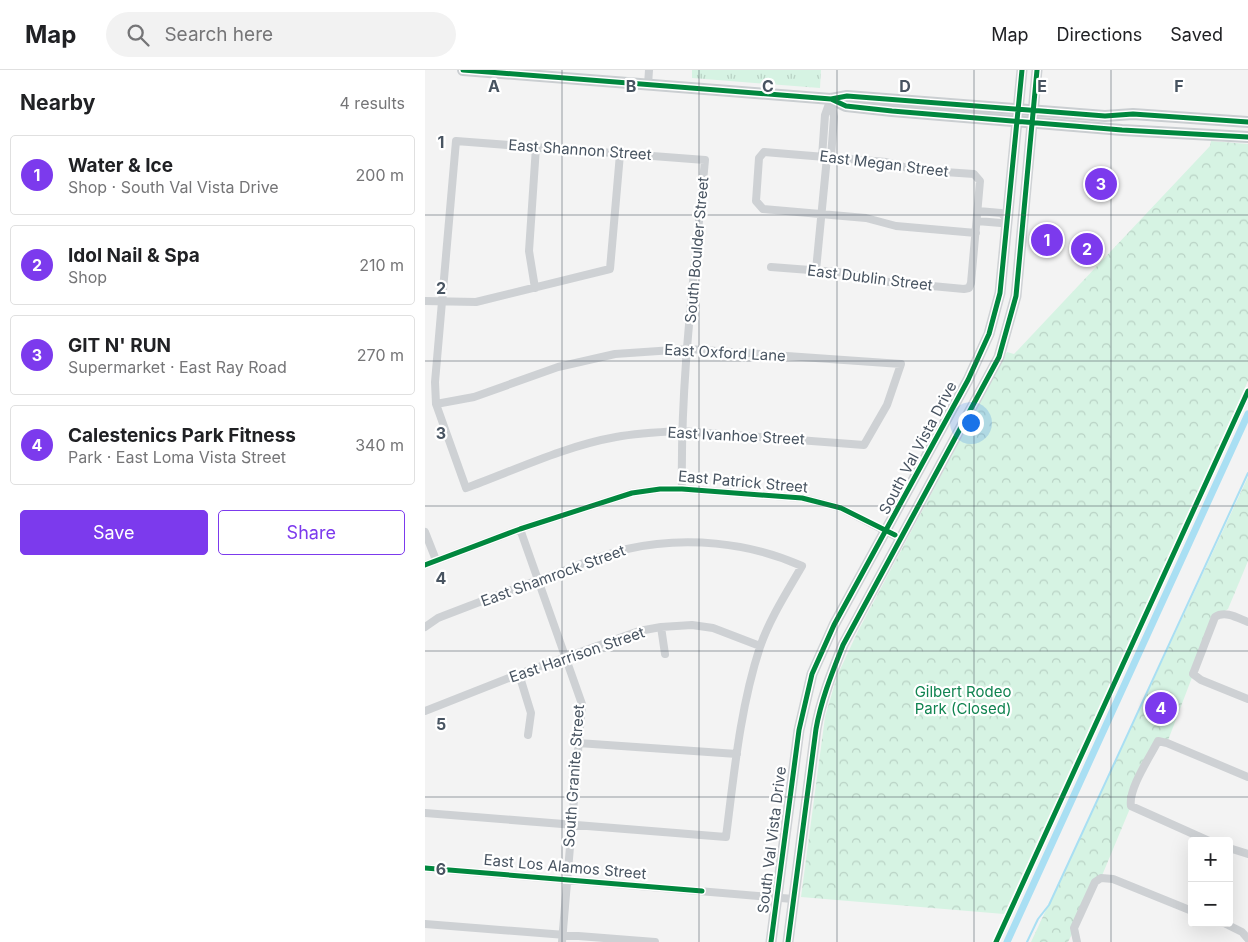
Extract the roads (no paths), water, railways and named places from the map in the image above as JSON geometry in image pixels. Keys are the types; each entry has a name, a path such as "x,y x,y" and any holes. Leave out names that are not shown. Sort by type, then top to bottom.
{"main road":[{"path":"463,70 831,99 847,96 1186,133 1248,137"},
{"name":"South Val Vista Drive","path":"771,942 799,730 807,692 834,625 965,385 983,350 995,314 1000,293 1022,70"},
{"name":"South Val Vista Drive","path":"787,942 821,703 843,645 999,356 1012,318 1024,221 1037,70"},
{"path":"1033,117 1133,114 1242,121"},
{"path":"1186,133 1196,125 1222,127 1242,121"},
{"path":"1008,220 1024,221"},
{"path":"965,385 980,392"}],"street":[{"path":"648,85 649,70"},
{"path":"817,270 826,157 834,117 831,99"},
{"name":"East Shannon Street","path":"442,303 456,141 705,160"},
{"path":"535,288 529,250 536,147"},
{"name":"East Megan Street","path":"821,214 759,207 756,201 759,158 762,154 767,152 886,162 915,170 977,176 980,181 978,211"},
{"path":"425,301 442,303 476,302 610,269 620,154"},
{"name":"South Boulder Street","path":"681,489 681,431 705,160"},
{"path":"821,214 866,218 896,226 976,233 977,221 978,211 1001,213 1008,220 1001,223 977,221"},
{"name":"East Dublin Street","path":"771,267 849,273 878,281 965,289 969,288 971,283 976,233"},
{"path":"436,404 435,382 442,303"},
{"name":"East Oxford Lane","path":"436,404 474,396 558,366 615,354 689,349 901,364 887,405 864,445"},
{"name":"East Ivanhoe Street","path":"436,404 466,488 576,448 607,439 652,432 681,431 864,445"},
{"name":"East Patrick Street","path":"425,565 521,529 632,492 681,489 802,498 841,508 901,539"},
{"name":"South Granite Street","path":"521,529 537,580 582,704 562,938"},
{"path":"425,532 436,560"},
{"name":"East Shamrock Street","path":"425,626 438,618 613,553 668,544 691,543 752,548 776,554 801,566 777,608 761,646"},
{"path":"1248,622 1219,614 1215,617 1193,674 1201,680 1248,698"},
{"name":"East Harrison Street","path":"425,711 519,674 639,632 661,627 692,625 713,628 761,646"},
{"path":"661,627 665,654"},
{"path":"425,813 726,838 747,697 761,646"},
{"path":"519,674 531,713 528,735"},
{"path":"1200,837 1131,806 1130,799 1158,741 1248,777"},
{"path":"579,743 737,754"},
{"path":"1233,849 1248,854"},
{"name":"East Los Alamos Street","path":"425,868 793,899"},
{"path":"1076,939 1074,928 1095,882 1101,878 1113,880 1188,909"},
{"path":"425,924 562,938 655,942"},
{"path":"1231,927 1242,932 1248,939"}],"waterway":[{"path":"1007,942 1248,414"},
{"path":"1027,942 1038,919 1049,905 1248,473"}],"place":[{"name":"GIT N' RUN","path":"1101,184"},
{"name":"Water & Ice","path":"1047,240"},
{"name":"Idol Nail & Spa","path":"1087,249"},
{"name":"Calestenics Park Fitness","path":"1161,708"}],"park label":[{"name":"Gilbert Rodeo Park (Closed)","path":"963,700"}]}
